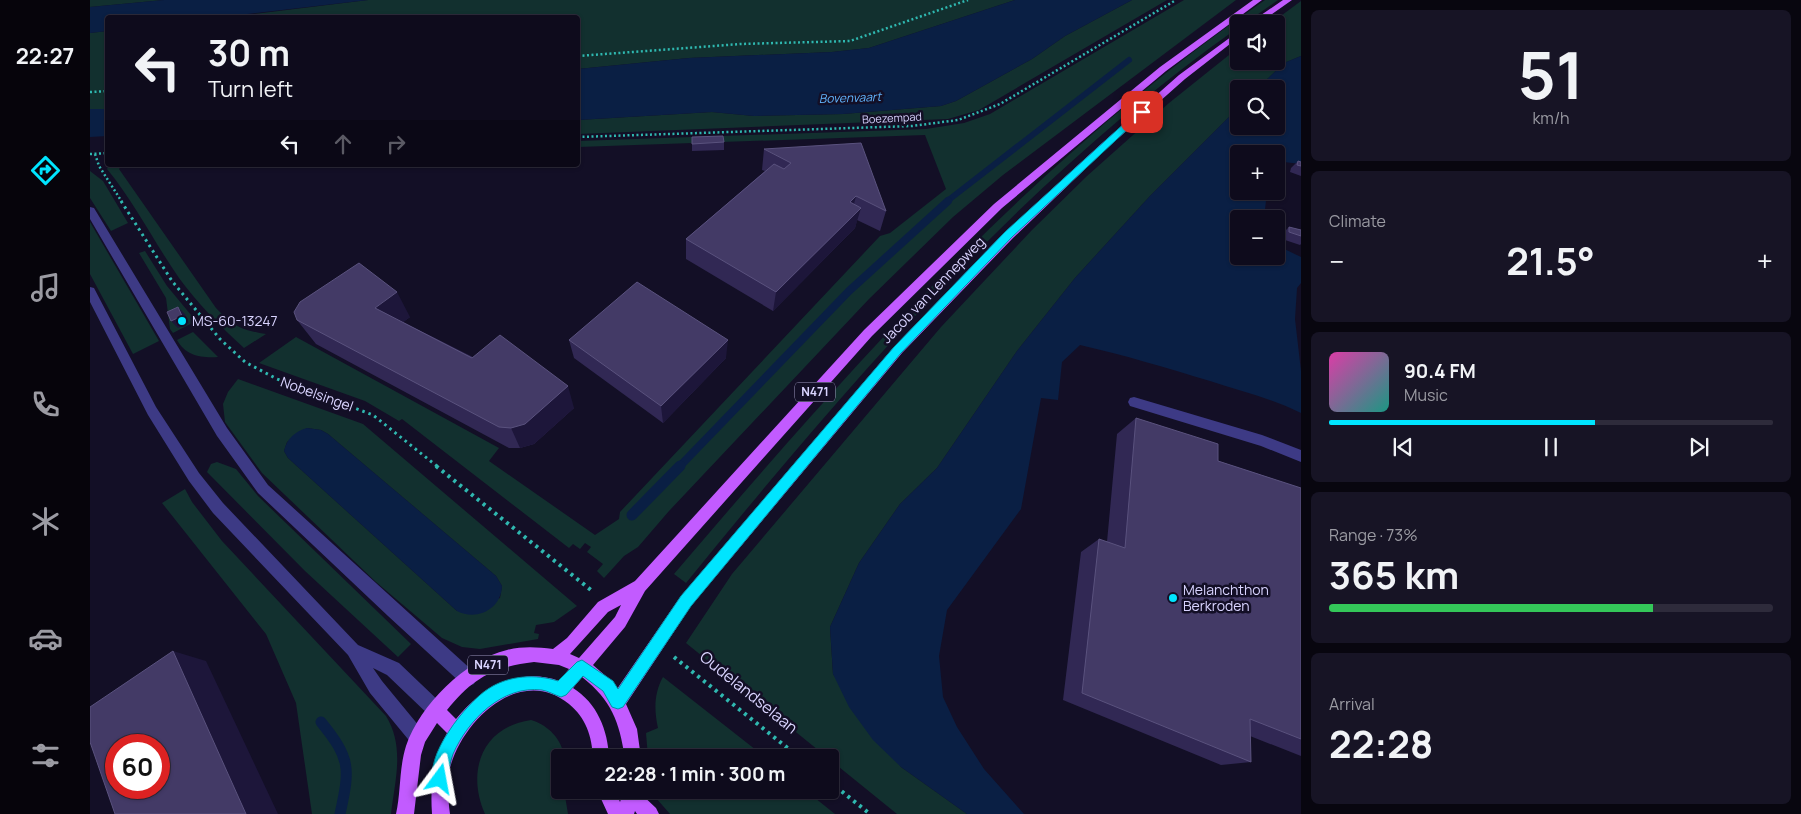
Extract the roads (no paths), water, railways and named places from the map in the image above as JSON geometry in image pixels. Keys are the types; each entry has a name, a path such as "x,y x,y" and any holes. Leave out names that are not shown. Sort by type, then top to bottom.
{"main road":[{"name":"Jacob van Lennepweg","path":"582,667 620,622 640,586 868,333 998,206 1163,69 1258,0"},
{"path":"1266,15 1288,0"},
{"name":"Jacob van Lennepweg","path":"618,702 686,601 898,350 1009,235 1103,147 1182,77 1230,41"},
{"name":"Jacob van Lennepweg","path":"556,656 572,643 603,607 640,586"},
{"name":"N471","path":"405,814 410,768 418,738 436,711 468,678 480,669 516,656 539,654 556,656 582,667 608,686 618,702 628,728 632,749"},
{"name":"N471","path":"561,690 582,667"},
{"name":"N471","path":"441,814 438,790 441,767 457,732 481,703 509,687 542,683 574,697 593,720 599,735 600,749"},
{"path":"436,711 457,732"},
{"path":"610,799 617,814"},
{"path":"625,814 631,799"},
{"path":"638,799 650,814"}],"street":[{"path":"90,210 222,432 263,489 393,611 468,678"},
{"path":"90,291 152,411 194,477 218,508 353,650 376,686 418,738"},
{"path":"1134,402 1262,441 1301,456"},
{"path":"353,650 393,669 436,711"}],"water":[{"path":"164,0 368,0 239,15 105,15 105,31 90,33 90,7"},
{"name":"Bovenvaart","path":"1015,0 1132,0 1065,36 1032,59 956,101 941,106 843,114 754,116 712,112 580,120 580,69 689,58 832,52 869,48"},
{"path":"1301,56 1301,164 1285,162 1285,145 1230,145 1230,200 1266,200 1265,210 1230,210 1230,265 1285,265 1285,249 1301,257 1301,283 1297,288 1295,319 1301,371 1301,413 1268,399 1210,381 1129,357 1080,345 1062,362 1058,400 1041,398 1021,509 947,610 939,656 943,697 957,727 984,769 1024,814 967,814 901,767 873,740 849,707 833,674 830,627 859,563 900,504 937,468 1017,351 1075,278 1150,196 1230,116 1230,135 1285,135 1285,80 1266,80 1277,70 1285,70 1285,63"},
{"path":"90,109 105,109 105,136 90,137"},
{"path":"307,428 321,430 328,434 496,576 502,586 501,594 492,607 479,614 472,615 457,611 288,458 284,451 287,442 296,433"}],"waterway":[{"path":"946,202 1129,60"},
{"path":"679,467 849,291 948,201"},
{"path":"632,515 680,466"},
{"path":"321,722 338,746 346,765 340,814"}],"place":[{"name":"MS-60-13247","path":"182,321"},
{"name":"Melanchthon Berkroden","path":"1173,598"}]}
